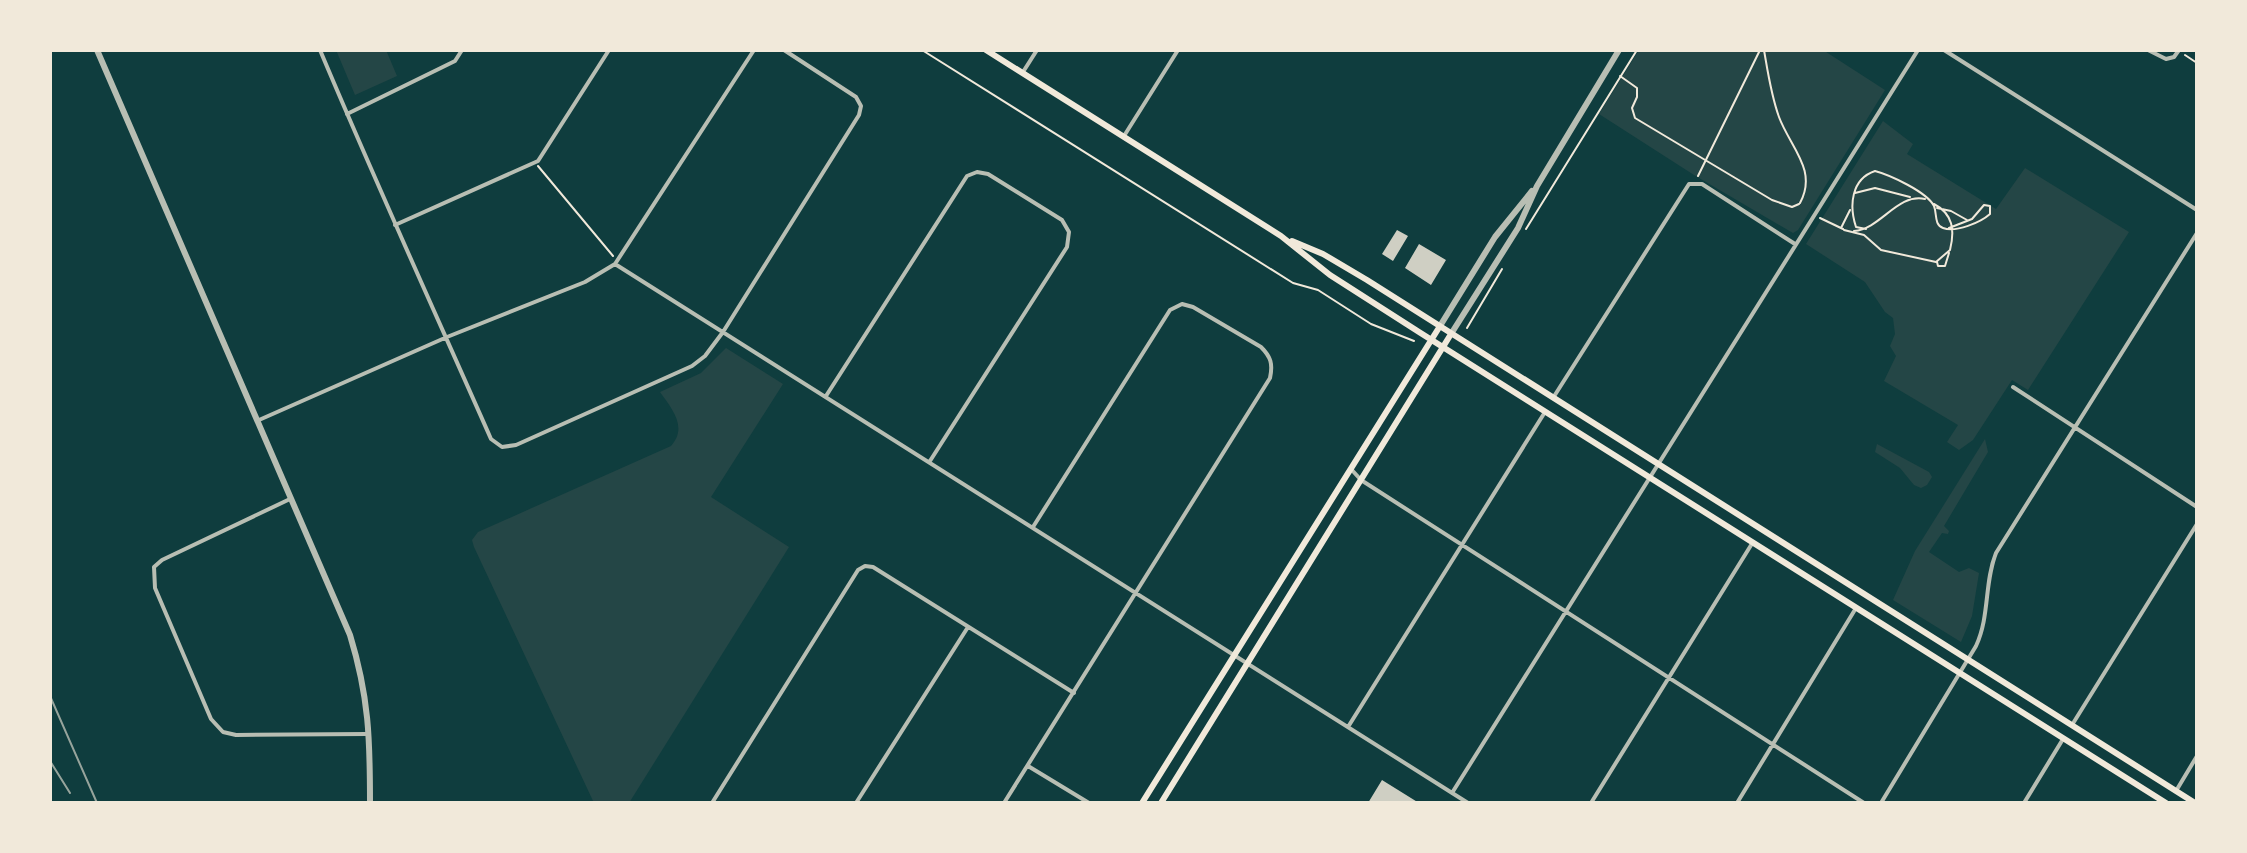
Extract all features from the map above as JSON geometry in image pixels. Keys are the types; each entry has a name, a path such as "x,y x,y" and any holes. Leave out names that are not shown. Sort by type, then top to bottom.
{"main road":[{"path":"986,50 1281,236 1330,275 1431,340 2166,803"},
{"path":"1281,236 1323,254 1440,326 2195,803"},
{"path":"1142,803 1349,467 1440,326"},
{"path":"1161,803 1451,334"}],"street":[{"path":"97,50 350,635 363,679 370,734 370,803"},
{"path":"320,50 419,282 447,337 491,439 502,447 516,445 692,366 705,356 723,332 859,115 861,106 856,97 784,50"},
{"path":"347,114 455,61 462,50"},
{"path":"395,225 535,162 609,50"},
{"path":"259,420 447,337 585,282 615,264 754,50"},
{"path":"1022,73 1037,50"},
{"path":"1124,137 1178,50"},
{"path":"1451,334 1518,228 1537,186 1619,50"},
{"path":"1452,793 1918,50"},
{"path":"1944,50 2197,210"},
{"path":"2148,50 2166,59 2174,57 2179,50"},
{"path":"826,396 967,176 977,172 988,174 1062,220 1069,232 1067,247 930,462"},
{"path":"1553,398 1685,188 1697,179 1795,244"},
{"path":"1440,326 1495,237 1537,186"},
{"path":"1881,803 1983,630 1990,571 1996,553 2197,233"},
{"path":"615,264 1468,803"},
{"path":"1004,803 1270,378 1272,366 1269,356 1261,347 1193,307 1182,304 1170,310 1033,527"},
{"path":"2013,387 2197,507"},
{"path":"1348,727 1545,412"},
{"path":"1349,467 1361,480 1864,803"},
{"path":"292,498 162,560 154,567 155,588 211,719 223,732 236,735 370,734"},
{"path":"2072,725 2197,524"},
{"path":"1591,803 1753,542"},
{"path":"712,803 858,570 865,566 873,567 1074,693"},
{"path":"1737,803 1856,608"},
{"path":"856,803 968,627"},
{"path":"2024,803 2063,739"},
{"path":"2176,791 2197,756"},
{"path":"1028,766 1089,803"}],"path":[{"path":"922,50 1293,283 1318,290 1371,324 1414,341"},
{"path":"1525,231 1637,50"},
{"path":"1620,76 1637,88 1632,108 1635,118 1784,206 1797,207 1807,190 1805,171 1780,120 1762,50"},
{"path":"1697,179 1762,50"},
{"path":"2185,55 2197,63"},
{"path":"535,162 612,252 615,264"},
{"path":"1866,229 1856,227 1851,199 1868,174 1875,171 1898,180 1936,207 1970,221"},
{"path":"1851,199 1859,191 1875,188 1928,200"},
{"path":"1852,232 1866,229 1903,202 1916,198"},
{"path":"1936,207 1938,225 1952,228 1987,217 1990,206 1984,205 1970,221"},
{"path":"1843,229 1851,209"},
{"path":"1819,217 1864,235 1881,250 1907,254 1945,266 1952,228 1943,209"},
{"path":"1930,263 1938,261 1950,250"},
{"path":"1938,261 1938,266"},
{"path":"1467,328 1501,270"}],"shaded area":[{"path":"336,50 386,50 397,76 355,95"},
{"path":"1639,50 1823,50 1885,90 1798,230 1793,233 1599,114"},
{"path":"1883,121 1913,144 1907,154 1996,209 2025,168 2129,232 2028,390 2012,380 1973,440 1959,450 1947,442 1958,425 1884,381 1896,356 1890,346 1895,334 1893,318 1885,312 1865,282 1806,244"},
{"path":"726,348 783,384 711,497 789,547 629,803 594,803 472,540 478,532 671,446 676,439 678,425 660,392 701,373"},
{"path":"1985,439 1988,452 1944,526 1948,534 1942,533 1929,552 1959,572 1969,568 1979,573 1972,616 1961,642 1893,600 1915,551"},
{"path":"1877,444 1929,472 1932,477 1927,485 1921,488 1914,485 1900,468 1875,452"}],"building":[{"path":"1397,230 1408,236 1393,261 1382,254"},
{"path":"1419,244 1446,260 1431,285 1405,268"},
{"path":"1382,780 1419,803 1368,803"}],"railway":[{"path":"50,696 97,803"},
{"path":"50,761 70,793"}]}
